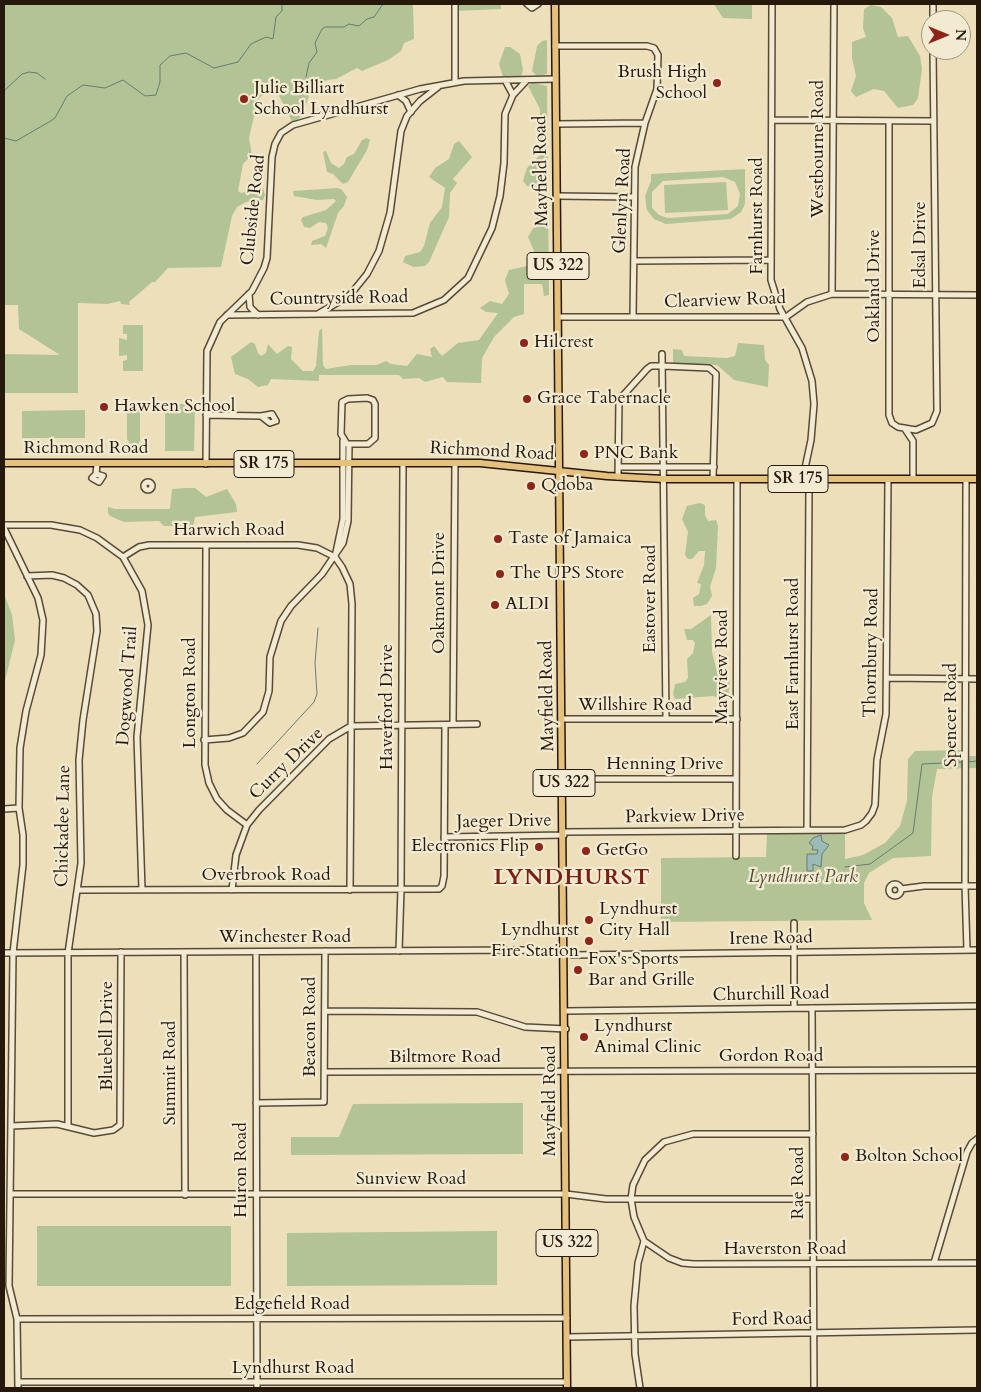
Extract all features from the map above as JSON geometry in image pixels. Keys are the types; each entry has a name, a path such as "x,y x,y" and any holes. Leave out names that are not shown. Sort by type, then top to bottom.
{"main road":[{"name":"Mayfield Road","path":"555,4 564,779 567,1385"},
{"name":"Richmond Road","path":"4,463 455,462 503,464 618,477 664,479 977,479"}],"street":[{"path":"455,4 455,82"},
{"path":"527,4 532,8 538,4"},
{"name":"Farnhurst Road","path":"772,4 771,280 780,309 802,348 812,381 813,424 804,473 806,479"},
{"name":"Westbourne Road","path":"832,294 834,4"},
{"name":"Glenlyn Road","path":"555,46 651,47 657,52 657,88 645,124 635,166 633,317"},
{"name":"Edsal Drive","path":"913,441 920,429 932,424 937,411 933,60"},
{"name":"Clubside Road","path":"206,464 207,351 215,330 227,315 250,294 259,281 267,258 272,157 275,144 281,133 293,125 398,95 455,82 555,79"},
{"path":"505,80 513,94"},
{"name":"Countryside Road","path":"227,315 412,313 444,300 468,278 492,228 500,196 504,163 505,114 513,94 527,80"},
{"path":"318,314 350,295 367,274 375,258 390,213 401,131 411,112 420,101 440,86"},
{"path":"398,95 406,101 411,112"},
{"path":"772,120 934,121"},
{"name":"Oakland Drive","path":"889,121 889,415 892,424 905,429"},
{"path":"556,124 645,124"},
{"path":"557,196 634,197"},
{"path":"634,261 770,260"},
{"path":"250,294 250,307 258,315"},
{"name":"Clearview Road","path":"558,317 786,317 807,302 832,294 977,295"},
{"name":"Eastover Road","path":"662,354 666,719"},
{"path":"618,477 619,400 647,369 651,366 663,366 709,368 716,374 713,479"},
{"path":"343,441 349,444 368,444 374,440 376,404 373,400 348,399 343,401 343,441 346,463"},
{"path":"206,415 260,416"},
{"path":"905,429 920,429"},
{"path":"905,429 913,441 913,479"},
{"path":"349,444 346,463 343,523 335,548 335,557 347,577 351,593 350,890"},
{"name":"Haverford Drive","path":"399,951 402,889 403,462"},
{"name":"Oakmont Drive","path":"453,724 455,462"},
{"path":"96,474 97,464"},
{"path":"619,467 714,467"},
{"name":"Mayview Road","path":"736,856 737,479"},
{"name":"East Farnhurst Road","path":"806,479 809,485 807,830"},
{"name":"Thornbury Road","path":"807,830 853,829 861,825 872,814 876,797 877,760 886,714 888,479"},
{"name":"Spencer Road","path":"966,479 965,886 967,950"},
{"name":"Dogwood Trail","path":"4,526 51,525 80,530 97,538 123,557 142,591 148,625 137,737 142,890"},
{"path":"4,526 38,598 43,620 43,643 26,711 20,748 19,808 23,835 23,865 12,953 12,1126 7,1176 10,1194 9,1286 18,1319 18,1385"},
{"name":"Harwich Road","path":"123,557 139,547 149,545 206,545 307,546 335,557"},
{"name":"Longton Road","path":"206,545 205,765 209,783 217,799 227,810 248,825"},
{"path":"204,740 230,738 243,733 263,712 269,691 271,649 281,620 291,606 335,557"},
{"name":"Chickadee Lane","path":"27,576 52,575 77,585 88,595 96,614 97,631 83,720 79,760 82,844 78,890 68,952 68,1126"},
{"path":"886,678 977,679"},
{"name":"Willshire Road","path":"563,719 737,719"},
{"name":"Curry Drive","path":"232,890 236,855 248,825 265,803 328,739 351,726 477,724"},
{"path":"444,836 445,725"},
{"name":"Henning Drive","path":"564,779 736,779"},
{"path":"4,809 19,808"},
{"name":"Parkview Drive","path":"564,834 807,830"},
{"name":"Jaeger Drive","path":"444,836 564,834"},
{"name":"Overbrook Road","path":"78,890 438,889 442,886 444,876 444,836"},
{"path":"901,889 977,886"},
{"path":"794,922 794,1008"},
{"name":"Irene Road","path":"565,953 572,955 977,950"},
{"name":"Winchester Road","path":"4,953 399,951 549,951 565,953"},
{"name":"Bluebell Drive","path":"68,1126 85,1132 108,1132 117,1128 122,1119 121,952"},
{"name":"Summit Road","path":"184,952 185,1195"},
{"name":"Huron Road","path":"256,952 256,1386"},
{"name":"Beacon Road","path":"256,1103 324,1102 325,952"},
{"name":"Churchill Road","path":"566,1011 977,1006"},
{"name":"Rae Road","path":"812,1008 814,1388"},
{"path":"325,1012 477,1012 525,1027 566,1029"},
{"name":"Gordon Road","path":"566,1072 977,1070"},
{"name":"Biltmore Road","path":"325,1072 566,1072"},
{"path":"12,1126 57,1124 68,1126"},
{"path":"640,1388 634,1336 636,1285 644,1241 634,1217 632,1199 636,1176 650,1153 664,1142 680,1136 813,1134"},
{"path":"934,1263 967,1152 972,1143 977,1139"},
{"name":"Sunview Road","path":"10,1194 566,1194 596,1199 812,1199"},
{"name":"Haverston Road","path":"644,1241 657,1252 682,1263 977,1263"},
{"name":"Edgefield Road","path":"18,1319 567,1318"},
{"name":"Ford Road","path":"567,1337 977,1330"},
{"name":"Lyndhurst Road","path":"18,1385 567,1385"}],"green space":[{"path":"4,4 416,4 413,5 414,39 404,43 401,51 388,60 362,71 357,68 336,79 327,80 311,90 302,116 293,123 274,86 258,99 249,138 252,155 243,164 238,191 241,193 263,188 265,195 263,200 246,202 237,207 232,216 221,267 168,268 155,282 152,282 129,302 130,305 121,304 120,301 107,304 78,303 78,393 4,393 4,354 60,355 19,329 18,305 4,305"},
{"path":"455,4 501,4 501,9 455,11"},
{"path":"714,4 752,4 752,19 723,18"},
{"path":"871,5 881,7 892,18 898,37 908,36 920,56 922,69 918,98 913,105 898,108 884,91 874,89 856,97 851,91 856,76 852,58 852,42 866,37 863,28 864,9"},
{"path":"547,40 547,74 537,76 532,71 537,46 542,41"},
{"path":"505,47 510,47 520,54 523,70 521,76 503,77 499,64"},
{"path":"533,83 547,86 549,295 544,296 542,284 524,284 524,314 514,317 494,337 482,358 481,383 447,382 443,377 425,382 419,378 403,379 399,375 319,375 319,381 271,379 268,385 258,387 248,379 235,374 231,357 251,342 255,344 261,356 266,353 268,344 277,354 288,346 292,347 291,359 303,371 313,371 316,366 319,331 322,328 323,365 326,369 351,365 377,365 386,361 391,364 407,366 417,354 432,357 430,349 434,346 442,356 458,343 479,340 498,313 486,312 480,308 490,301 502,304 509,294 505,280 509,270 532,265 536,256 528,237 536,223 540,194 539,187 527,186 523,181 527,168 540,155 540,109 528,86"},
{"path":"367,138 370,140 367,150 348,182 343,184 333,174 327,172 323,152 326,151 331,163 339,168 344,164 347,157 354,154 362,140"},
{"path":"459,141 472,157 453,179 457,183 450,193 449,217 429,262 425,266 413,267 403,262 405,256 420,252 424,246 430,223 442,207 445,188 429,177 435,168 449,159 454,144"},
{"path":"745,169 745,204 741,212 731,219 666,224 654,219 647,210 645,196 651,181 651,174","holes":["723,177 735,182 740,194 738,206 728,214 668,218 659,215 652,208 652,192 663,181"]},
{"path":"726,182 728,210 665,213 664,185"},
{"path":"341,189 347,197 344,206 338,213 326,248 321,244 311,245 312,241 325,236 328,228 326,223 319,222 310,228 304,227 301,220 303,217 326,210 336,201 334,199 317,200 294,196 293,191"},
{"path":"123,325 143,325 143,371 123,371 123,361 127,360 127,355 119,356 119,338 127,340 127,334 123,334"},
{"path":"738,343 764,345 765,360 769,365 768,387 734,380 717,365 673,363 673,349 682,350 684,356 727,358 735,356"},
{"path":"134,404 140,408 140,441 138,445 132,446 127,439 127,409 128,405"},
{"path":"165,404 195,404 194,451 165,451"},
{"path":"85,410 85,438 22,438 22,411"},
{"path":"195,488 206,497 227,489 236,504 237,512 195,517 193,526 164,526 159,521 124,522 110,516 108,513 108,507 115,509 170,509 172,489"},
{"path":"700,503 705,505 705,515 708,521 716,520 718,526 716,568 710,587 712,596 707,604 694,606 693,598 699,594 701,584 697,583 704,565 705,551 699,551 692,559 688,559 685,555 688,532 682,519 687,506"},
{"path":"4,594 12,615 15,640 4,685"},
{"path":"711,615 712,652 718,676 730,680 728,699 724,700 713,696 675,699 673,694 675,684 685,682 688,678 687,659 693,653 695,643 693,640 687,640 684,629 691,629"},
{"name":"Lyndhurst Park","path":"966,750 966,756 977,756 977,768 937,769 932,797 931,856 893,858 869,873 864,883 864,903 872,920 661,922 661,858 766,857 767,834 845,834 845,859 863,855 885,843 900,826 907,801 908,759 915,751"},
{"path":"523,1103 523,1154 291,1155 291,1137 339,1137 353,1104"},
{"path":"37,1226 231,1226 231,1286 37,1286"},
{"path":"497,1231 497,1285 287,1286 287,1233"}],"water":[{"path":"821,835 822,841 829,845 822,854 821,867 813,864 813,871 807,871 807,854 817,854 818,850 812,850 813,846 809,843 813,838"}],"waterway":[{"path":"4,138 16,141 55,118 67,96 83,85 105,88 123,80 145,96 156,95 160,82 160,65 170,56 186,53 214,68 238,62 251,44 266,37 273,39 276,17 282,11 282,4"},
{"path":"306,77 309,63 317,52 315,43 322,29 325,27 344,27 349,24 359,26 367,19 374,17 383,4"},
{"path":"4,91 22,74 29,72 37,73 45,79"},
{"path":"257,764 314,702 317,694 315,663 318,628"},
{"path":"967,762 977,761"},
{"path":"845,867 870,864 913,833 922,764 963,762"}],"place":[{"name":"Brush High School","path":"717,83"},
{"name":"Julie Billiart School Lyndhurst","path":"244,99"},
{"name":"Hilcrest","path":"524,343"},
{"name":"Grace Tabernacle","path":"527,399"},
{"name":"Hawken School","path":"104,407"},
{"name":"PNC Bank","path":"584,454"},
{"name":"Qdoba","path":"531,486"},
{"name":"Taste of Jamaica","path":"498,539"},
{"name":"The UPS Store","path":"500,574"},
{"name":"ALDI","path":"495,605"},
{"name":"Electronics Flip","path":"539,847"},
{"name":"GetGo","path":"586,851"},
{"name":"Lyndhurst City Hall","path":"589,920"},
{"name":"Lyndhurst Fire Station","path":"589,941"},
{"name":"Fox's Sports Bar and Grille","path":"578,970"},
{"name":"Lyndhurst Animal Clinic","path":"584,1037"},
{"name":"Bolton School","path":"845,1157"}],"district":[{"name":"LYNDHURST","path":"572,879"}]}
